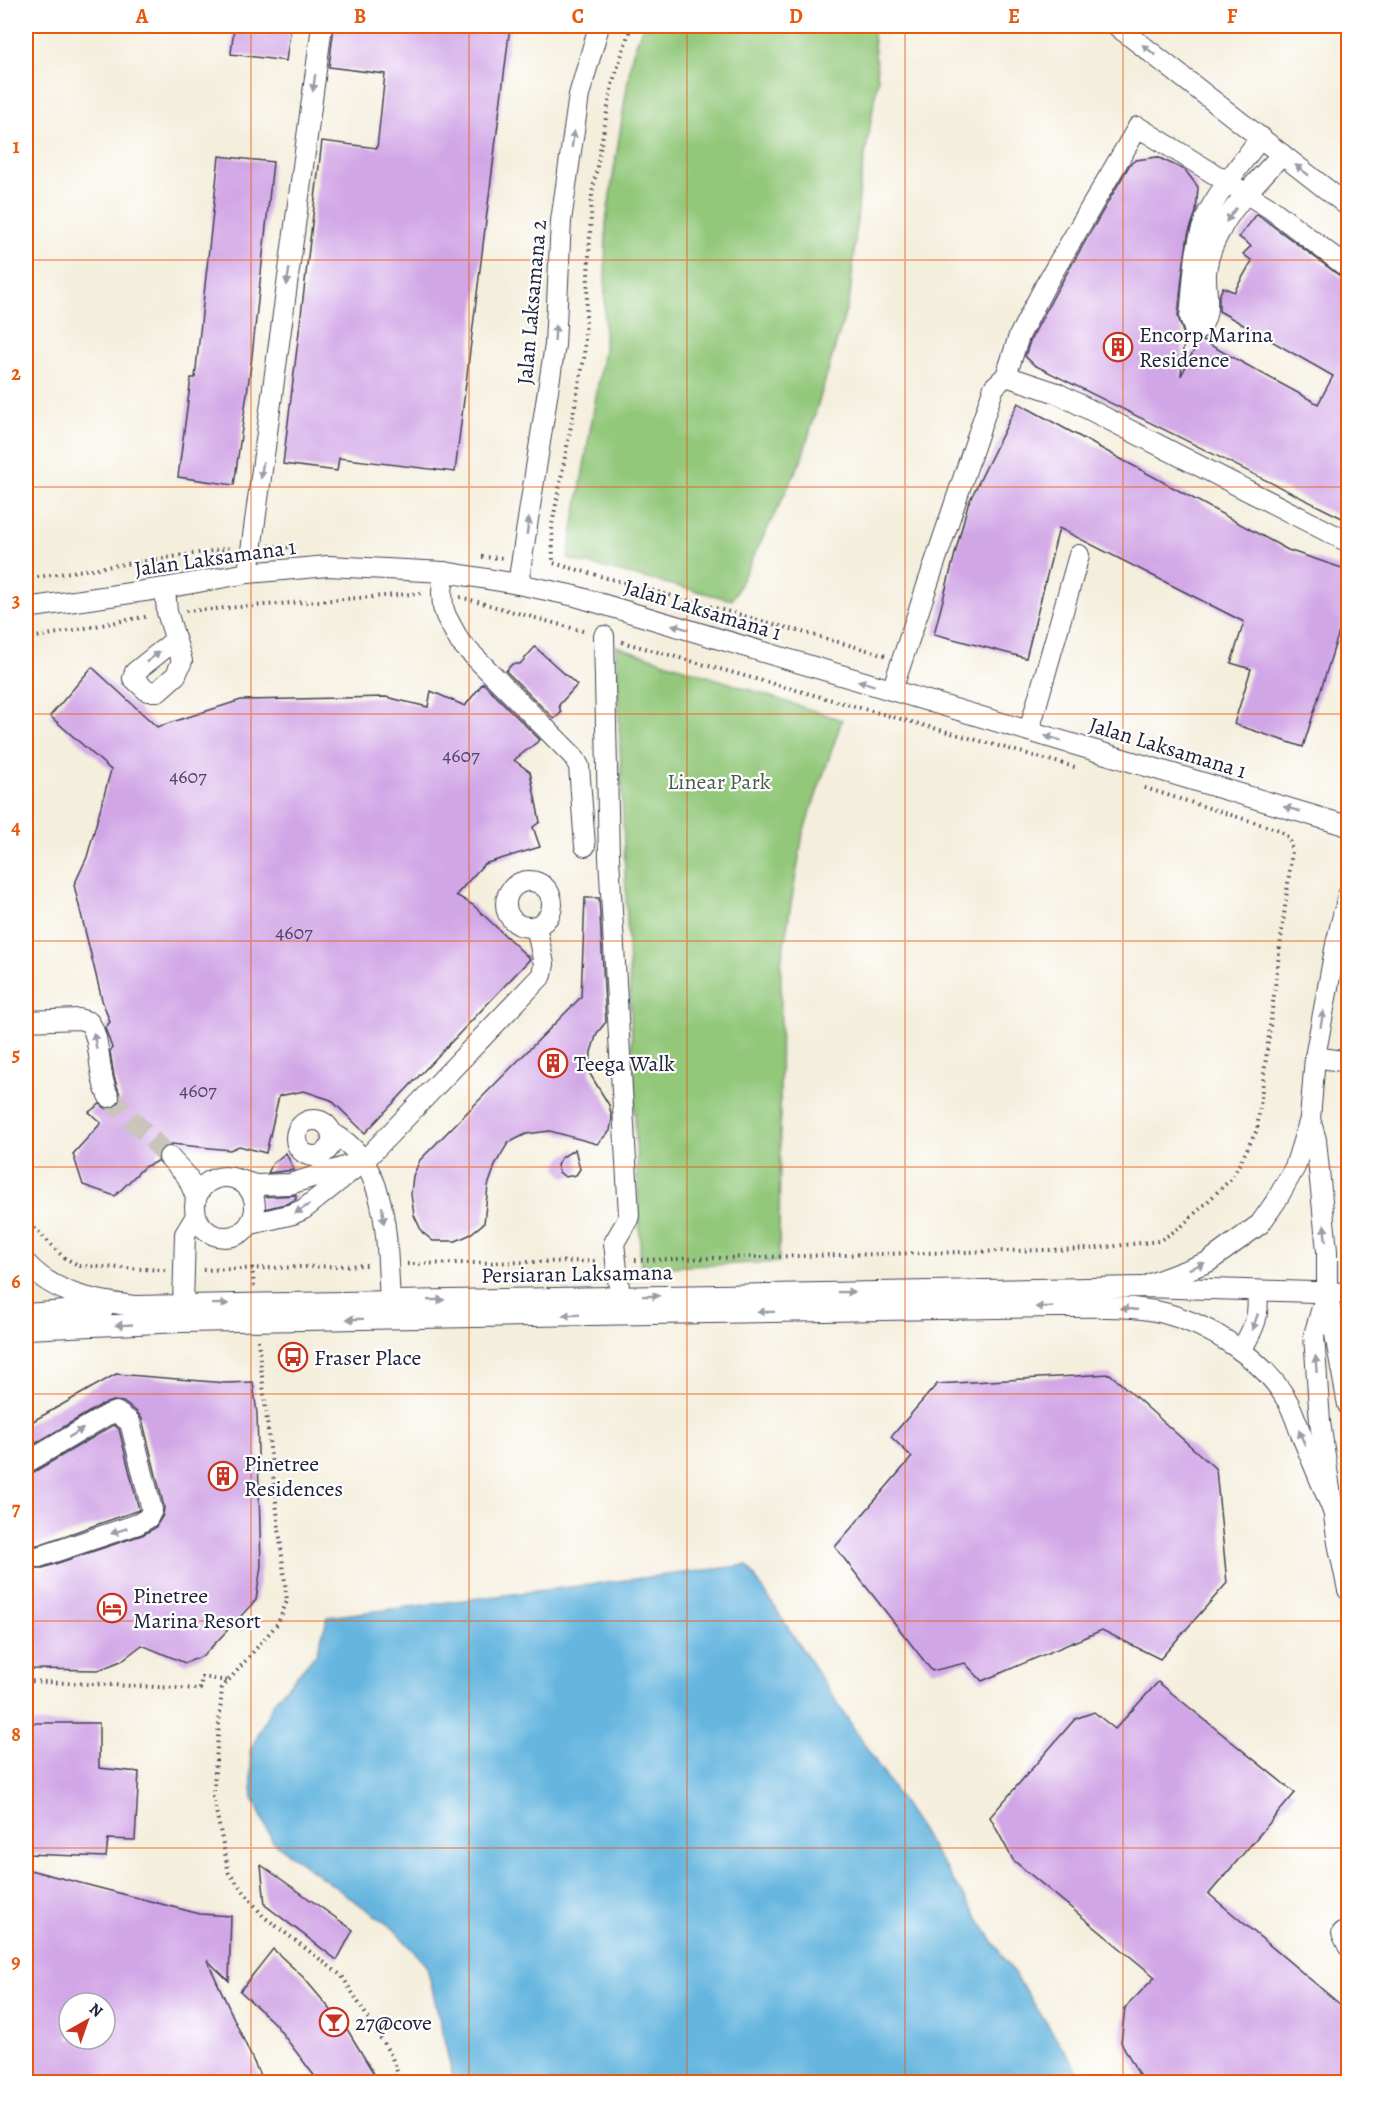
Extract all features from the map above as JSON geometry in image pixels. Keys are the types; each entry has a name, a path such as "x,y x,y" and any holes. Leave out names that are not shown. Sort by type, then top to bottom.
{"street":[{"path":"248,573 322,26"},
{"name":"Jalan Laksamana 2","path":"518,584 555,345 561,221 579,95 599,26"},
{"path":"1117,26 1348,206"},
{"path":"891,690 994,387 1006,376 1019,336 1046,284 1138,127 1270,209 1348,268"},
{"path":"1261,137 1209,212 1198,242 1190,317 1191,324 1196,330 1202,326 1206,316 1206,270 1219,232 1282,154"},
{"path":"1006,376 1057,393 1348,542"},
{"path":"1029,731 1079,555"},
{"name":"Jalan Laksamana 1","path":"26,608 165,588 248,573 328,566 443,582 518,584 575,596 1348,826"},
{"path":"443,582 446,616 460,642 573,756 579,766 585,846"},
{"path":"165,588 167,612 175,640"},
{"path":"604,636 609,857 629,1215 614,1243 620,1297"},
{"path":"1142,1287 1208,1262 1260,1224 1295,1167 1310,1119 1315,1058 1336,944 1348,895"},
{"path":"251,1224 293,1215 304,1209 365,1160 542,975 544,964 536,926"},
{"path":"26,1020 79,1018 88,1022 93,1030 104,1085 109,1097"},
{"path":"1315,1058 1348,1062"},
{"path":"332,1133 331,1145 323,1154 317,1156 306,1154 297,1145 296,1134 302,1124 313,1119 319,1120 365,1160 381,1200 390,1301"},
{"path":"1310,1119 1316,1140 1327,1251 1327,1292 1348,1397"},
{"path":"290,1184 306,1154"},
{"path":"168,1156 187,1176 205,1231 221,1238 237,1236 251,1224 255,1215 254,1197 249,1188 234,1178"},
{"path":"183,1313 185,1234 207,1182 224,1177 255,1185 290,1184 365,1160"},
{"path":"26,1263 36,1275 71,1295 183,1313"},
{"name":"Persiaran Laksamana","path":"256,1312 390,1301 1142,1287 1348,1293"},
{"path":"1242,1351 1256,1323 1259,1309 1257,1291"},
{"path":"1327,1292 1314,1335 1320,1422 1333,1511 1348,1590"},
{"path":"26,1314 134,1306"},
{"path":"26,1329 183,1313 1103,1306 1163,1313 1196,1325 1242,1351 1270,1377 1288,1402 1333,1511"},
{"path":"26,1463 107,1415 116,1412 130,1422 152,1510 148,1518 138,1524 39,1557 26,1556"}],"path":[{"path":"631,26 612,85 592,194 584,358 552,525 553,563 903,660"},
{"path":"26,639 167,612 443,582 604,636 1082,769"},
{"path":"26,1219 63,1257 80,1266 184,1271 252,1267 1089,1249 1159,1241 1181,1227 1232,1178 1257,1130 1292,851 1289,838 1280,830 1137,785"},
{"path":"252,1267 287,1601 278,1623 222,1688 213,1796 229,1873 263,1916 342,1976 391,2055 401,2082"},
{"path":"26,1681 200,1689 202,1677 228,1681"}],"green space":[{"path":"643,26 872,26 878,79 860,185 850,297 801,461 732,600 568,559 604,350 606,222 632,55"},
{"name":"Linear Park","path":"616,646 842,720 803,833 781,963 779,1262 641,1268"}],"water":[{"path":"747,1565 1085,2082 454,2082 427,1966 394,1929 273,1842 253,1798 250,1751 275,1700 316,1654 328,1617"}],"building":[{"path":"234,26 291,26 286,61 231,54"},
{"path":"334,26 510,26 455,472 339,458 337,471 283,464 322,141 377,148 385,74 329,67"},
{"path":"219,156 273,162 251,365 234,485 178,477 191,378 195,378"},
{"name":"Encorp Marina Residence","path":"1157,157 1185,170 1198,187 1196,212 1188,235 1178,316 1184,336 1181,376 1198,342 1203,341 1318,404 1333,376 1219,311 1219,296 1223,287 1234,292 1252,261 1243,254 1251,246 1239,237 1257,214 1348,282 1348,521 1034,365 1025,356 1030,341 1057,290 1130,164 1136,160"},
{"path":"1018,403 1288,550 1348,570 1348,603 1303,747 1234,724 1251,669 1231,663 1244,622 1059,528 1026,658 934,634 968,504"},
{"path":"535,647 577,685 559,705 561,713 554,719 506,671 512,664 520,664"},
{"path":"92,667 157,727 241,700 386,697 428,707 431,691 465,706 483,683 540,740 514,760 530,772 540,822 533,827 540,847 484,864 456,895 473,905 530,959 365,1133 331,1100 304,1091 279,1096 266,1153 239,1146 230,1150 171,1144 160,1149 157,1154 158,1161 144,1167 115,1196 83,1185 73,1154 101,1123 89,1112 100,1104 107,1109 113,1108 121,1098 114,1077 110,1051 112,1048 105,1028 110,1022 102,1000 74,885 87,857 111,770 50,716"},
{"name":"Teega Walk","path":"585,898 599,898 606,1022 597,1033 591,1052 590,1074 609,1105 612,1118 610,1131 597,1144 550,1131 526,1134 508,1143 496,1163 488,1186 484,1223 469,1235 456,1241 433,1241 422,1232 414,1215 411,1194 413,1176 420,1160 581,997"},
{"path":"575,1149 580,1169 576,1175 565,1177 559,1172 557,1165 561,1158"},
{"path":"286,1153 294,1170 268,1173 273,1163"},
{"path":"296,1195 296,1199 289,1203 260,1210 260,1197"},
{"path":"116,1374 226,1383 253,1382 257,1414 261,1566 256,1600 203,1656 185,1663 142,1645 121,1661 99,1670 26,1669 26,1568 43,1568 142,1535 155,1528 163,1515 164,1507 142,1419 137,1412 123,1402 113,1401 101,1405 26,1449 26,1425"},
{"path":"1110,1374 1216,1469 1227,1583 1160,1659 1102,1630 982,1681 965,1663 932,1671 835,1547 912,1457 891,1437 937,1384"},
{"path":"114,1425 119,1429 139,1510 38,1545 26,1544 26,1475"},
{"path":"1158,1682 1295,1793 1209,1894 1348,2011 1348,2082 1143,2082 1121,2042 1125,2008 1155,1977 1013,1860 990,1817 1075,1719 1094,1712 1115,1729"},
{"path":"26,1723 99,1723 99,1768 139,1772 135,1840 108,1839 106,1857 26,1854"},
{"path":"261,1865 353,1930 337,1960 265,1905"},
{"path":"26,1869 200,1914 231,1916 229,1981 207,1960 263,2082 26,2082"},
{"path":"273,1949 303,1977 347,2029 379,2082 319,2082 275,2024 240,1991"}],"tunnel":[{"path":"109,1097 169,1157"}],"place":[{"name":"Encorp Marina Residence","path":"1118,347"},
{"name":"Teega Walk","path":"553,1063"},
{"name":"Fraser Place","path":"293,1357"},
{"name":"Pinetree Residences","path":"223,1476"},
{"name":"Pinetree Marina Resort","path":"112,1608"},
{"name":"27@cove","path":"334,2022"}]}
